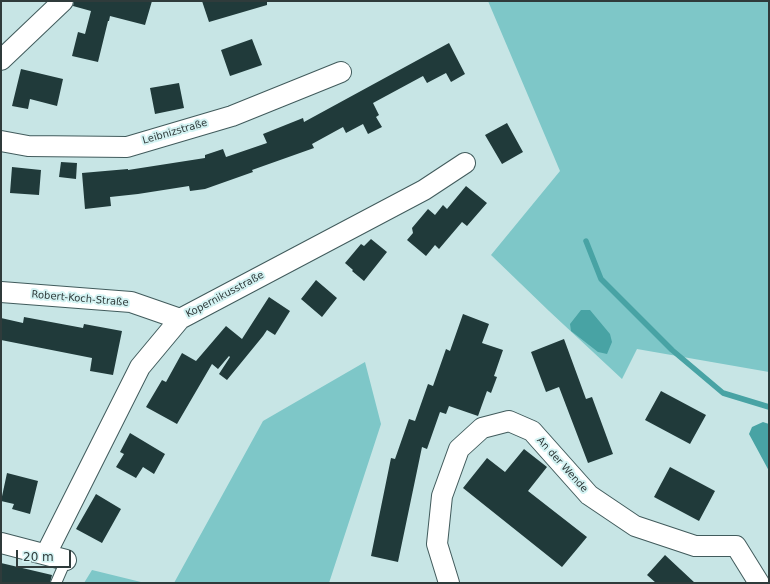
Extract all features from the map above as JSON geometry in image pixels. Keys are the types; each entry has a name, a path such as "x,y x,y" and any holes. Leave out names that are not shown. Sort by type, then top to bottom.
{"street":[{"path":"1,60 63,1"},
{"name":"Leibnizstraße","path":"1,141 28,146 126,147 232,116 340,72"},
{"name":"Kopernikusstraße","path":"46,554 140,367 180,319 424,190 465,163"},
{"name":"Robert-Koch-Straße","path":"1,292 131,302 180,319"},
{"name":"An der Wende","path":"449,583 437,544 442,496 459,449 482,428 509,421 532,431 589,495 635,526 695,546 736,546 759,583"},
{"path":"1,543 66,560"}],"lane":[{"path":"56,583 66,560"}],"shaded area":[{"path":"488,1 769,1 769,372 637,349 622,379 491,255 560,171"},
{"path":"581,310 590,310 610,334 612,342 607,354 598,352 571,331 570,324"},
{"path":"365,362 381,424 329,583 174,583 263,421"},
{"path":"763,422 769,424 769,471 749,434 752,427"},
{"path":"92,570 145,583 84,583"}],"building":[{"path":"74,1 152,1 145,25 110,16 98,62 72,56 78,32 85,34 91,11 73,6"},
{"path":"202,1 267,1 267,5 209,22"},
{"path":"252,39 262,65 230,76 221,50"},
{"path":"449,43 465,74 451,82 446,73 427,83 423,76 373,103 379,115 376,117 382,127 368,134 363,124 346,133 343,127 312,144 314,148 252,170 253,172 205,189 190,191 189,186 110,197 111,206 85,209 82,173 128,170 205,158 205,155 223,149 226,157 267,143 263,134 303,118 304,122"},
{"path":"21,69 63,79 57,106 30,99 28,109 12,106"},
{"path":"179,83 184,108 155,114 150,88"},
{"path":"507,123 523,152 502,164 485,135"},
{"path":"61,162 77,163 76,179 59,177"},
{"path":"12,167 41,170 39,195 10,193"},
{"path":"466,186 487,203 467,226 462,222 439,249 435,245 426,256 407,240 413,233 412,228 428,209 435,215 443,205 447,209"},
{"path":"371,239 387,252 364,281 345,263 361,244 364,246"},
{"path":"316,280 337,298 322,317 301,299"},
{"path":"269,297 290,311 275,335 267,330 227,380 219,374 230,357 229,356 218,369 212,364 177,424 146,407 162,380 166,382 182,353 196,361 226,326 242,339"},
{"path":"463,314 489,324 482,343 503,350 494,376 497,377 491,393 487,391 478,416 449,406 446,414 440,412 427,449 422,447 398,562 371,556 391,458 395,459 409,419 415,421 428,384 433,386 446,349 450,351"},
{"path":"24,317 83,328 84,324 122,331 113,375 90,371 92,358 1,340 1,318 23,323"},
{"path":"564,339 586,399 592,397 613,454 588,463 559,387 546,392 531,352"},
{"path":"661,391 706,415 690,444 645,420"},
{"path":"130,433 165,454 154,474 143,467 136,478 116,467 124,454 120,452"},
{"path":"524,449 547,467 528,491 587,537 562,567 463,488 487,458 505,472"},
{"path":"670,467 715,491 699,521 654,497"},
{"path":"7,473 38,481 30,514 12,509 14,504 1,501"},
{"path":"96,494 121,509 102,543 76,529"},
{"path":"665,555 695,583 656,583 647,575"},
{"path":"1,563 52,575 50,583 1,583"}],"waterway":[{"path":"586,241 601,279 672,350 723,393 769,407"}]}
